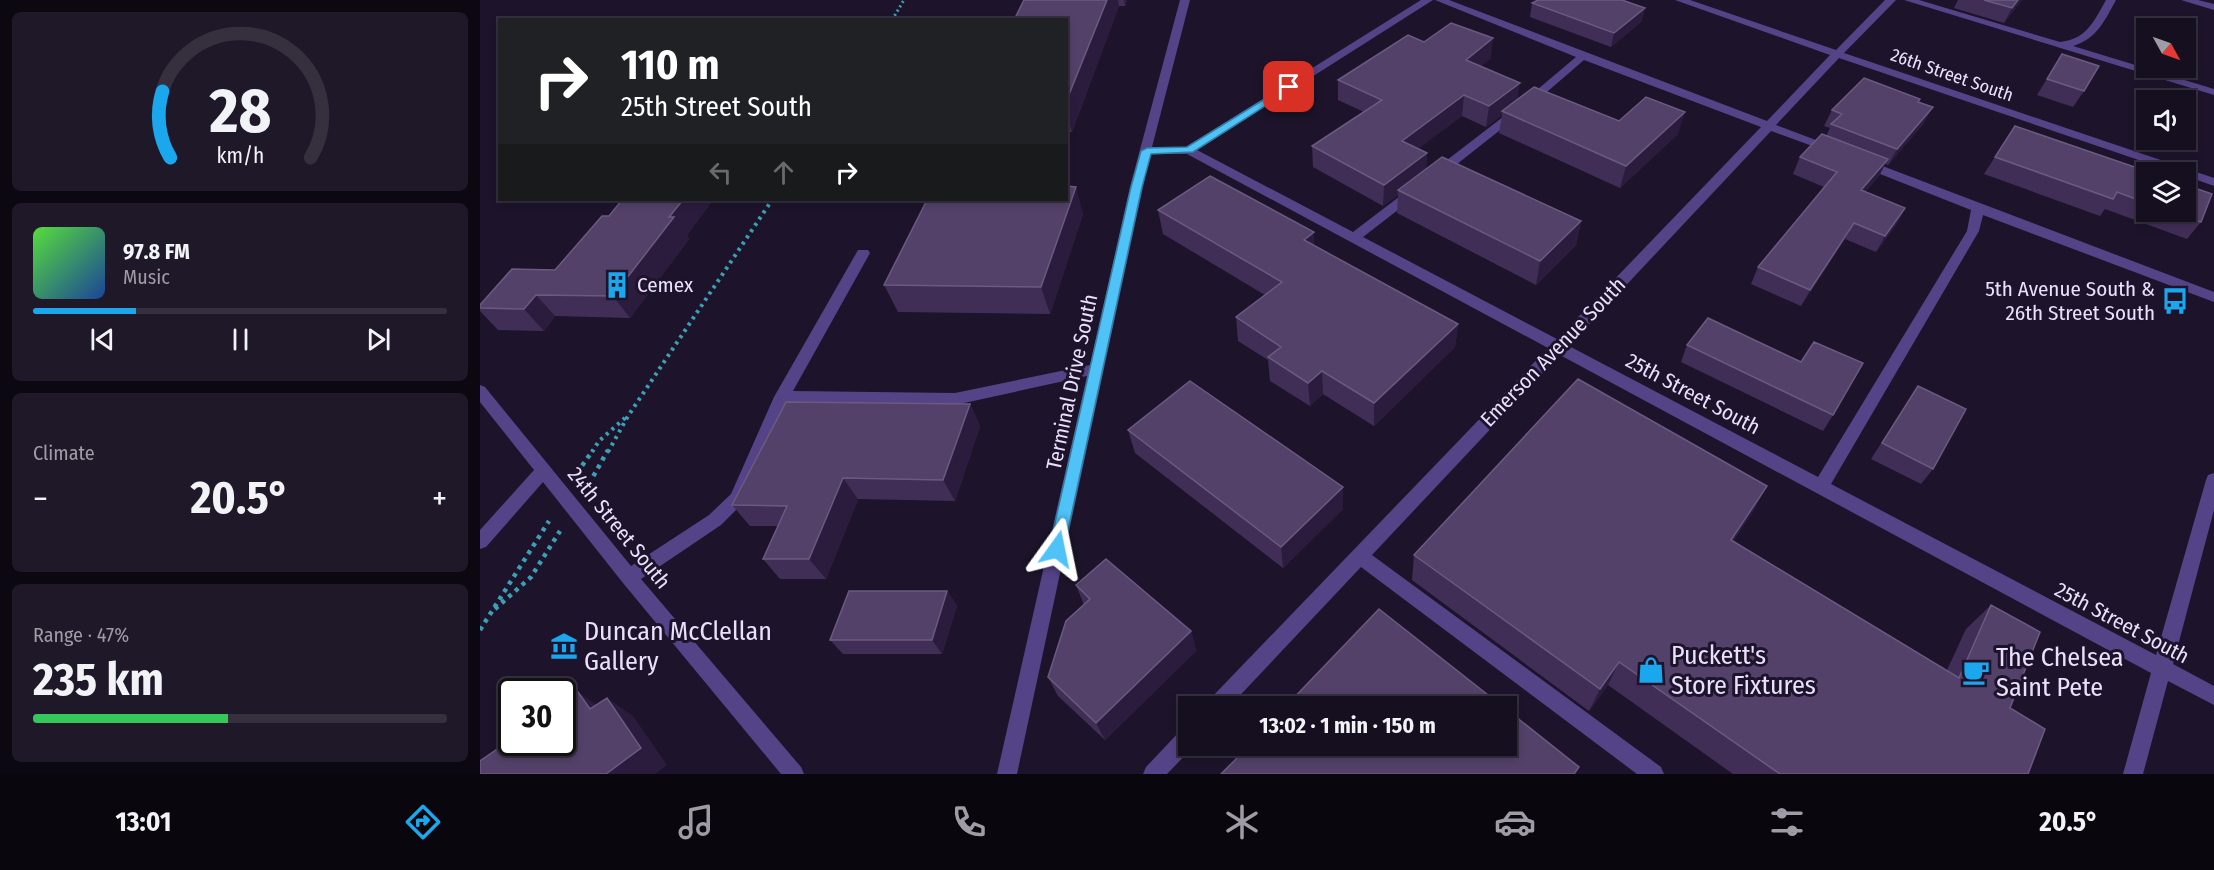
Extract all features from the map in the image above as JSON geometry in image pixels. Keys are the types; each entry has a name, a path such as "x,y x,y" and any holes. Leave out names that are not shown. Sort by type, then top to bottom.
{"street":[{"name":"Terminal Drive South","path":"1007,774 1136,187 1185,0"},
{"path":"1189,150 1428,0"},
{"path":"1440,0 2214,297"},
{"name":"26th Street South","path":"1680,0 2214,182"},
{"name":"Emerson Avenue South","path":"1226,696 1768,126 1892,0"},
{"path":"1909,0 2214,92"},
{"path":"2060,45 2077,44 2088,38 2111,0"},
{"path":"2186,0 2214,7"},
{"path":"1355,237 1529,102 1583,56"},
{"name":"25th Street South","path":"1147,151 1189,150 2214,696"},
{"path":"1821,486 1973,231 1978,208"},
{"path":"629,577 715,520 737,498 782,397 863,253"},
{"path":"782,397 955,399 1096,369"},
{"name":"24th Street South","path":"480,391 629,577 794,774"},
{"path":"480,542 544,470"},
{"path":"2133,774 2214,480"},
{"path":"1359,556 1654,774"},
{"path":"1153,774 1178,748"}],"path":[{"path":"892,18 904,0"},
{"path":"610,451 628,416 771,201"},
{"path":"590,451 598,441 628,416"},
{"path":"480,630 530,552"},
{"path":"495,609 531,577 542,561"}],"building":[{"path":"1024,0 1107,0 1068,97 1068,18 1015,18"},
{"path":"1538,0 1622,0 1645,8 1614,33 1532,3"},
{"path":"1984,0 2018,0 2012,8"},
{"path":"1451,23 1493,38 1466,60 1520,83 1489,106 1464,95 1402,141 1427,153 1384,185 1312,146 1382,100 1338,80 1408,35 1424,42"},
{"path":"2062,54 2099,66 2084,91 2047,79"},
{"path":"1864,78 1920,99 1918,102 1933,107 1897,149 1831,124 1842,114 1832,110"},
{"path":"1534,87 1619,121 1646,97 1685,112 1626,166 1502,111"},
{"path":"2015,126 2136,168 2136,199 2117,192 2113,199 1995,157"},
{"path":"1822,134 1888,159 1861,190 1905,208 1885,236 1854,223 1810,290 1758,267 1837,172 1800,157"},
{"path":"1442,157 1581,221 1540,261 1398,190"},
{"path":"1210,176 1314,232 1304,240 1458,324 1374,403 1322,371 1308,383 1268,357 1281,347 1236,317 1282,282 1158,210"},
{"path":"1068,186 1076,187 1041,287 884,285 926,201 1068,201"},
{"path":"2196,188 2212,194 2201,222 2196,220"},
{"path":"621,201 682,201 669,217 674,217 613,296 536,295 524,309 480,308 480,305 512,269 555,270 602,216 609,216"},
{"path":"1708,318 1801,362 1814,342 1863,363 1833,415 1687,345"},
{"path":"1578,379 1767,486 1731,540 1959,678 1991,605 2040,632 2010,708 2045,729 2028,774 1780,774 1619,662 1600,689 1414,555"},
{"path":"1190,381 1343,487 1281,547 1128,430"},
{"path":"1918,386 1966,409 1933,469 1882,443"},
{"path":"786,402 970,404 943,480 843,478 809,559 763,559 787,506 732,505"},
{"path":"1106,559 1191,631 1096,723 1048,677 1066,621 1090,599 1076,585"},
{"path":"849,591 947,591 932,640 830,640"},
{"path":"1379,609 1489,696 1296,696"},
{"path":"578,692 590,709 607,698 641,748 606,774 480,774 480,761 498,749 498,756 576,756 576,693"},
{"path":"1517,718 1579,767 1574,774 1221,774 1239,756 1517,756"}],"place":[{"name":"Cemex","path":"617,285"},
{"name":"5th Avenue South & 26th Street South","path":"2175,301"},
{"name":"Duncan McClellan Gallery","path":"564,646"},
{"name":"Puckett's Store Fixtures","path":"1651,670"},
{"name":"The Chelsea Saint Pete","path":"1976,672"}],"route":[{"path":"1057,549 1136,187 1147,151 1189,150 1289,87"}]}
